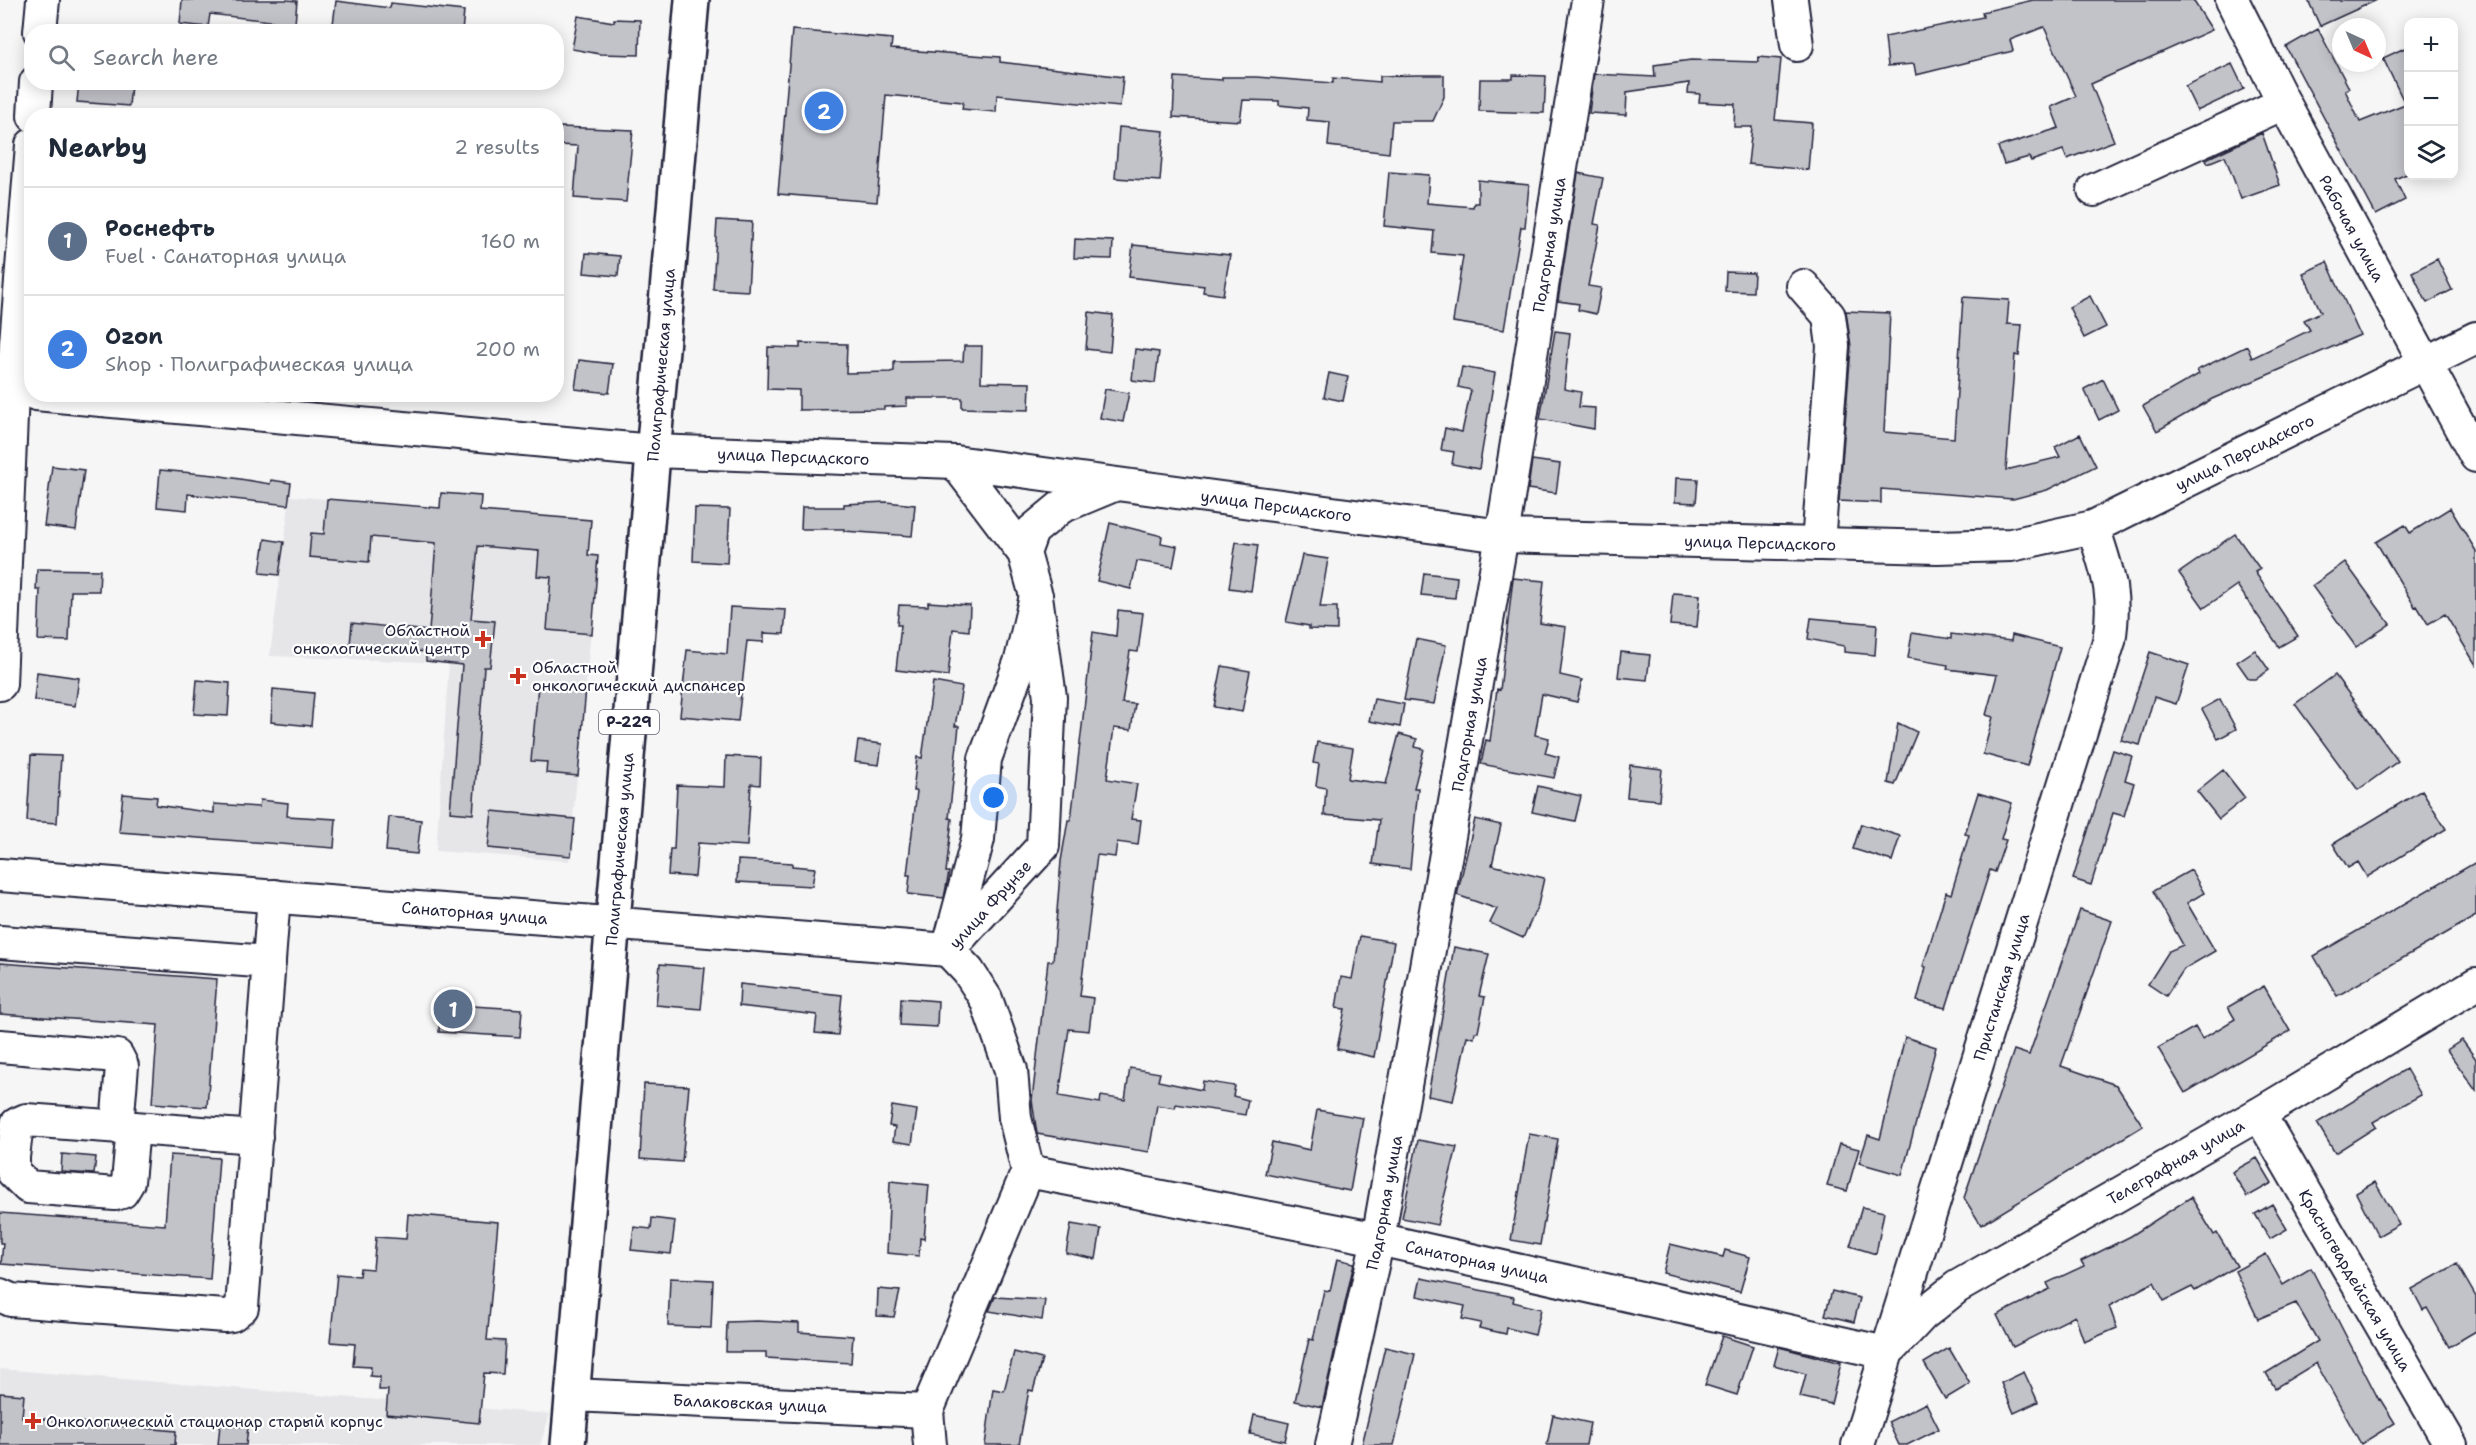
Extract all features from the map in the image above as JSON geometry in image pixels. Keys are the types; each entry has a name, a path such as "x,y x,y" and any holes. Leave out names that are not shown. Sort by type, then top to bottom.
{"main road":[{"name":"Полиграфическая улица","path":"568,1445 692,0"}],"street":[{"path":"41,24 43,0"},
{"name":"Подгорная улица","path":"1332,1445 1378,1239 1502,537 1587,0"},
{"path":"1791,0 1797,45"},
{"name":"Рабочая улица","path":"2232,0 2284,103 2476,456"},
{"path":"34,108 36,90"},
{"path":"2094,189 2284,103"},
{"path":"1803,286 1829,316 1833,346 1818,544"},
{"path":"0,684 24,311"},
{"name":"улица Персидского","path":"118,402 653,451 954,462 1502,537 1937,547 2011,545 2093,527 2476,338"},
{"name":"улица Фрунзе","path":"954,462 1024,553 1036,596 1050,697 1043,846 948,950 968,971 986,999 1011,1070 1015,1118 1028,1171"},
{"path":"1024,553 1032,531 1061,507 1115,484"},
{"name":"Пристанская улица","path":"1861,1441 1886,1353 2109,641 2113,616 2112,587 2093,527"},
{"path":"948,950 978,839 985,759 1021,660 1036,596"},
{"name":"Санаторная улица","path":"0,875 948,950"},
{"path":"0,1295 11,1300 225,1316 238,1312 243,1300 274,896"},
{"path":"0,942 269,962"},
{"name":"Телеграфная улица","path":"1886,1353 1922,1315 1957,1287 2259,1114 2476,984"},
{"path":"0,1046 117,1056 122,1066 125,1127 128,1182 122,1192 28,1187 14,1172 7,1156 22,1120 125,1127 256,1137"},
{"name":"Красногвардейская улица","path":"2259,1114 2451,1445"},
{"path":"930,1445 927,1411 1028,1171"},
{"name":"Санаторная улица","path":"1028,1171 1378,1239 1886,1353"},
{"name":"Балаковская улица","path":"573,1395 927,1411"}],"shaded area":[{"name":"Областной онкологический диспансер","path":"441,493 481,496 480,511 588,555 598,556 569,861 436,851 449,663 270,656 290,496 439,508"},
{"path":"0,1369 550,1414 540,1445 0,1445"}],"building":[{"path":"182,0 297,1 295,24 210,14 208,24 180,24"},
{"path":"2033,0 2193,0 2212,30 2091,84 2114,141 2067,159 2063,150 2031,161 2029,157 2004,164 1998,147 2059,128 2051,107 2076,96 2044,27 2010,40 2013,51 1916,75 1914,64 1888,66 1885,37 1983,17 1982,12"},
{"path":"2308,0 2377,0 2338,18 2332,18 2332,21 2320,26"},
{"path":"336,1 390,8 391,3 464,11 463,24 333,24"},
{"path":"578,16 614,22 614,19 640,20 639,55 600,54 572,49"},
{"path":"2318,29 2332,56 2332,72 2341,72 2349,88 2345,90 2360,122 2404,104 2404,175 2395,179 2405,200 2376,215 2286,47"},
{"path":"792,30 892,39 891,49 1000,57 1000,62 1123,77 1120,107 997,95 996,112 962,109 963,102 886,95 877,202 778,194"},
{"path":"2404,48 2404,102 2386,64 2386,57"},
{"path":"1759,57 1781,59 1775,120 1812,123 1808,170 1748,164 1752,127 1734,127 1735,104 1699,102 1700,94 1688,93 1689,83 1627,92 1626,115 1589,113 1594,74 1655,77 1654,65 1691,60 1758,62"},
{"path":"2232,64 2244,89 2197,111 2185,86"},
{"path":"1444,75 1444,97 1433,121 1392,121 1389,153 1328,146 1330,122 1307,120 1308,108 1279,105 1279,101 1243,100 1240,121 1173,117 1175,77 1222,80 1222,77 1256,77 1333,83 1333,78 1380,82 1380,76"},
{"path":"1513,75 1546,76 1544,113 1479,111 1480,79 1513,79"},
{"path":"78,90 131,90 129,106 77,102"},
{"path":"564,127 633,130 626,202 574,198 578,146 564,145"},
{"path":"1119,127 1164,131 1160,181 1115,178"},
{"path":"2262,133 2280,185 2241,199 2225,156 2208,163 2206,159"},
{"path":"1389,172 1429,175 1427,203 1473,207 1474,203 1478,203 1478,180 1529,185 1525,227 1521,227 1504,330 1453,322 1463,256 1432,253 1434,231 1384,226"},
{"path":"1578,173 1603,178 1594,224 1600,225 1588,286 1601,288 1596,314 1578,310 1579,304 1558,301"},
{"path":"717,220 752,222 748,291 713,289"},
{"path":"1075,239 1113,241 1112,259 1074,258"},
{"path":"1133,245 1230,255 1223,295 1203,292 1204,286 1129,277"},
{"path":"586,253 620,256 618,276 584,273"},
{"path":"2437,259 2452,290 2427,303 2412,272"},
{"path":"2327,262 2360,335 2212,399 2157,431 2143,406 2199,374 2197,370 2247,346 2252,358 2310,330 2304,320 2321,312 2303,273"},
{"path":"1726,272 1754,273 1753,292 1725,291"},
{"path":"2090,296 2106,327 2084,338 2069,307"},
{"path":"1963,297 2009,300 2007,324 2022,325 2019,356 2015,355 2006,470 2060,457 2055,447 2080,434 2096,466 2047,490 2013,499 1881,489 1881,503 1839,501 1851,347 1846,311 1890,313 1884,432 1954,438"},
{"path":"1089,312 1113,315 1110,352 1086,349"},
{"path":"1555,331 1570,333 1564,389 1581,392 1579,407 1595,408 1594,429 1540,419"},
{"path":"800,343 847,344 846,373 890,372 894,371 894,362 963,361 964,346 982,346 981,382 1030,383 1029,410 962,408 962,398 907,398 907,406 884,407 884,409 799,410 799,390 767,389 768,347 800,348"},
{"path":"1135,349 1159,352 1155,383 1132,380"},
{"path":"579,360 613,364 609,393 575,389"},
{"path":"1462,367 1495,373 1479,469 1452,464 1454,452 1441,450 1445,428 1462,432 1471,390 1458,387"},
{"path":"1329,373 1348,377 1343,401 1324,397"},
{"path":"2103,379 2118,410 2099,420 2084,389"},
{"path":"1105,389 1129,393 1123,422 1100,418"},
{"path":"1532,460 1560,464 1556,493 1528,489"},
{"path":"52,466 84,470 76,530 44,526"},
{"path":"160,470 215,475 270,484 271,480 291,483 288,505 188,494 187,510 157,507"},
{"path":"1676,478 1698,479 1696,503 1675,502"},
{"path":"441,493 481,496 480,511 591,520 588,555 598,556 592,634 547,630 551,577 537,576 539,551 478,546 471,619 495,621 490,667 484,667 473,814 450,812 462,665 426,661 426,652 350,645 352,623 429,631 436,543 371,537 369,562 309,557 311,533 324,534 327,499 440,508"},
{"path":"886,502 915,505 912,536 844,531 844,529 801,529 802,507 844,507 844,504"},
{"path":"695,508 730,509 727,563 693,561"},
{"path":"2450,508 2476,551 2476,665 2445,614 2428,624 2417,606 2415,607 2376,542 2405,525 2410,533"},
{"path":"1110,523 1162,536 1161,543 1177,546 1173,567 1137,561 1131,589 1097,581"},
{"path":"2235,534 2260,569 2255,572 2298,636 2279,647 2237,585 2204,608 2179,573"},
{"path":"265,539 284,542 279,575 260,573"},
{"path":"1236,542 1258,545 1251,591 1229,588"},
{"path":"1302,555 1328,559 1320,607 1337,607 1337,630 1309,629 1309,626 1286,622"},
{"path":"2345,562 2390,624 2356,647 2312,586"},
{"path":"37,569 100,570 99,591 71,591 69,641 38,640 40,590 36,590"},
{"path":"1424,573 1457,577 1455,598 1421,595"},
{"path":"1513,578 1544,581 1540,623 1566,627 1560,675 1582,680 1577,702 1542,694 1535,735 1549,738 1545,753 1559,757 1554,778 1481,764 1486,740 1490,741 1497,689 1500,690"},
{"path":"1673,593 1700,595 1697,627 1670,625"},
{"path":"928,602 970,605 969,631 953,629 948,676 896,670 901,625 897,625 899,605 928,606"},
{"path":"730,607 786,610 784,634 764,633 764,642 747,641 738,721 680,716 687,650 727,654"},
{"path":"1118,610 1143,613 1138,652 1130,651 1122,703 1135,704 1131,730 1114,728 1107,779 1137,784 1131,819 1141,820 1138,845 1117,842 1115,857 1097,855 1080,996 1093,998 1089,1031 1069,1029 1059,1096 1100,1103 1101,1096 1125,1100 1130,1068 1160,1073 1158,1081 1202,1090 1203,1081 1235,1086 1233,1096 1248,1100 1245,1115 1176,1104 1175,1108 1157,1105 1149,1152 1037,1134 1032,1100 1048,961 1053,961 1061,861 1068,820 1071,820 1093,632 1116,636"},
{"path":"1811,618 1877,624 1875,655 1844,652 1844,646 1808,639"},
{"path":"1912,633 1951,639 1951,634 2011,641 2012,635 2060,647 2027,766 1983,754 1993,717 1986,715 1997,675 1947,669 1948,665 1908,658"},
{"path":"1416,639 1446,645 1434,704 1404,700"},
{"path":"2255,650 2269,670 2256,679 2249,679 2237,662"},
{"path":"1621,652 1650,655 1647,680 1618,677"},
{"path":"2150,652 2189,665 2176,704 2154,697 2140,745 2121,740"},
{"path":"1222,666 1250,671 1242,712 1214,707"},
{"path":"37,672 79,678 75,706 34,700"},
{"path":"2335,675 2398,761 2358,790 2295,704"},
{"path":"197,680 230,683 228,716 194,714"},
{"path":"933,682 962,687 955,726 959,726 949,818 952,819 946,872 949,872 944,898 908,894 910,875 907,875 917,791 913,791 917,757 922,758"},
{"path":"538,685 586,689 578,776 546,773 547,762 531,761"},
{"path":"273,689 314,693 311,726 271,722"},
{"path":"1374,699 1404,704 1400,727 1369,721"},
{"path":"2220,699 2236,729 2218,739 2202,709"},
{"path":"1898,723 1917,732 1895,785 1888,783"},
{"path":"1399,734 1417,739 1415,747 1424,749 1414,788 1418,788 1410,869 1373,864 1379,820 1324,815 1326,788 1316,786 1319,764 1313,763 1317,742 1353,748 1348,779 1386,784"},
{"path":"858,741 882,744 879,765 855,762"},
{"path":"2113,750 2132,756 2125,780 2134,783 2124,816 2113,813 2091,885 2073,879"},
{"path":"31,755 61,756 57,823 27,821"},
{"path":"726,756 761,758 760,785 751,784 747,846 698,843 695,877 668,875 670,849 674,849 677,785 725,787"},
{"path":"1630,765 1662,769 1659,800 1627,797"},
{"path":"2223,770 2245,798 2219,819 2197,791"},
{"path":"1538,786 1581,796 1575,821 1532,812"},
{"path":"2422,790 2446,829 2367,877 2358,862 2348,868 2333,844"},
{"path":"1978,793 2012,803 2001,839 2006,840 1995,872 1990,870 1946,1008 1917,1001 1926,967 1923,966 1946,892 1951,894 1969,835 1965,834"},
{"path":"123,794 157,797 156,805 214,813 214,804 259,807 260,800 288,803 287,816 336,819 334,848 119,832"},
{"path":"492,811 575,819 571,856 488,848"},
{"path":"389,817 421,820 417,854 386,851"},
{"path":"1475,819 1501,825 1492,865 1544,878 1538,905 1523,938 1490,923 1497,909 1457,895"},
{"path":"1861,824 1900,836 1892,861 1853,849"},
{"path":"738,860 792,863 792,866 815,868 812,886 737,882"},
{"path":"2476,862 2476,916 2337,996 2314,956"},
{"path":"2191,870 2204,893 2187,903 2215,951 2184,969 2166,996 2148,984 2169,951 2183,945 2153,891"},
{"path":"2080,910 2112,921 2061,1066 2116,1085 2143,1126 1981,1225 1964,1198 2014,1050 2029,1055"},
{"path":"1360,936 1394,942 1374,1057 1337,1049 1345,1009 1336,1008 1341,977 1352,979"},
{"path":"1454,947 1489,954 1479,996 1485,997 1478,1032 1475,1032 1474,1038 1467,1036 1453,1101 1428,1096"},
{"path":"0,963 217,979 207,1107 152,1103 158,1025 0,1014"},
{"path":"660,964 705,968 701,1009 656,1005"},
{"path":"740,984 842,995 838,1035 815,1033 817,1015 739,1006"},
{"path":"2264,986 2290,1031 2185,1093 2158,1048 2195,1027 2202,1039 2235,1019 2228,1007"},
{"path":"901,998 938,1001 937,1027 900,1025"},
{"path":"440,1004 522,1009 520,1037 439,1032"},
{"path":"1905,1037 1936,1047 1902,1175 1859,1163 1868,1135 1880,1139"},
{"path":"2462,1040 2476,1059 2476,1091 2447,1050"},
{"path":"2406,1069 2421,1095 2373,1122 2376,1127 2335,1153 2317,1123"},
{"path":"644,1084 689,1086 682,1162 640,1159"},
{"path":"892,1106 917,1110 912,1144 893,1141 895,1127 889,1126"},
{"path":"1317,1110 1363,1118 1350,1191 1265,1174 1272,1142 1310,1150"},
{"path":"1529,1134 1558,1139 1540,1245 1511,1240"},
{"path":"1418,1140 1457,1147 1437,1225 1402,1218"},
{"path":"1839,1144 1859,1149 1847,1191 1827,1186"},
{"path":"62,1154 96,1157 94,1174 61,1172"},
{"path":"170,1155 219,1158 210,1279 1,1264 3,1243 0,1243 0,1213 165,1225"},
{"path":"2257,1158 2272,1183 2247,1197 2232,1172"},
{"path":"890,1181 929,1185 924,1239 920,1238 919,1256 887,1253"},
{"path":"2375,1182 2399,1224 2378,1236 2356,1193"},
{"path":"2191,1197 2214,1235 2217,1233 2237,1266 2195,1291 2192,1287 2164,1301 2154,1282 2109,1306 2117,1328 2084,1342 2075,1316 2013,1347 1997,1315 2050,1289 2047,1283 2084,1266 2081,1261 2131,1236"},
{"path":"2272,1204 2287,1229 2270,1239 2255,1214"},
{"path":"1862,1207 1884,1212 1876,1254 1850,1246"},
{"path":"408,1214 498,1222 487,1340 505,1341 503,1374 484,1373 479,1423 386,1414 388,1390 379,1390 380,1377 370,1376 371,1367 353,1366 355,1344 330,1342 337,1274 359,1276 360,1268 373,1269 376,1237 406,1239"},
{"path":"652,1218 675,1221 671,1254 631,1250 634,1227 651,1229"},
{"path":"1071,1224 1101,1229 1096,1259 1066,1253"},
{"path":"1670,1244 1723,1257 1725,1250 1750,1257 1740,1292 1663,1273"},
{"path":"2266,1254 2283,1285 2311,1268 2379,1400 2395,1423 2361,1444 2316,1363 2275,1388 2266,1373 2318,1341 2296,1303 2258,1319 2235,1271"},
{"path":"1337,1259 1354,1263 1322,1407 1295,1401 1309,1339 1313,1340 1324,1290 1330,1291"},
{"path":"2457,1264 2476,1297 2476,1331 2449,1347 2427,1308 2423,1310 2412,1289"},
{"path":"670,1278 713,1280 711,1328 668,1326"},
{"path":"1421,1278 1514,1297 1513,1302 1541,1309 1535,1335 1507,1328 1506,1334 1479,1328 1481,1323 1462,1319 1465,1306 1417,1296"},
{"path":"878,1289 900,1291 894,1317 877,1316"},
{"path":"1832,1291 1860,1298 1854,1322 1825,1315"},
{"path":"995,1297 1045,1300 1042,1320 989,1311"},
{"path":"727,1322 799,1323 799,1332 853,1336 851,1363 766,1358 766,1352 726,1352"},
{"path":"1722,1336 1753,1346 1737,1395 1705,1385"},
{"path":"1385,1347 1415,1354 1405,1399 1394,1445 1362,1445"},
{"path":"1779,1347 1841,1363 1831,1404 1800,1397 1806,1374 1774,1365"},
{"path":"1949,1348 1970,1384 1945,1399 1924,1363"},
{"path":"1014,1352 1042,1359 1033,1391 1029,1390 1019,1445 985,1445 993,1389 1004,1391"},
{"path":"2024,1372 2038,1402 2014,1413 2001,1383"},
{"name":"Онкологический стационар старый корпус","path":"0,1393 24,1395 22,1417 176,1431 175,1445 0,1445"},
{"path":"1926,1403 1939,1429 1907,1445 1899,1445 1888,1422"},
{"path":"1254,1415 1289,1423 1285,1441 1250,1434"},
{"path":"1553,1415 1590,1423 1586,1445 1547,1445"},
{"path":"220,1425 248,1427 246,1445 218,1445"}],"place":[{"name":"Ozon","path":"824,111"},
{"name":"Областной онкологический центр","path":"483,639"},
{"name":"Областной онкологический диспансер","path":"518,676"},
{"name":"Роснефть","path":"453,1009"},
{"name":"Онкологический стационар старый корпус","path":"33,1421"}]}
